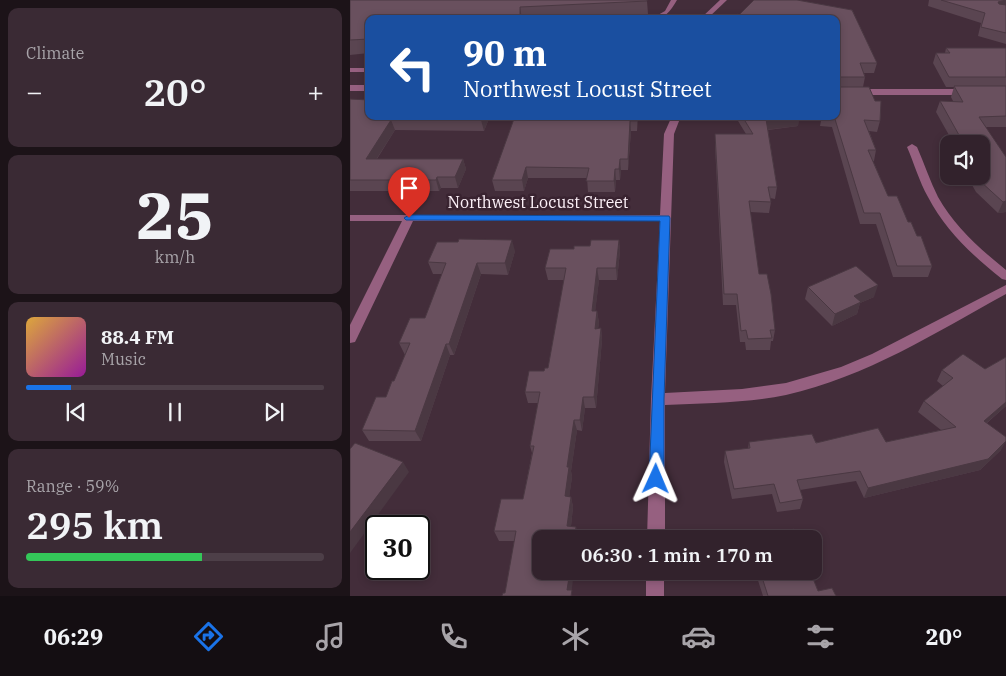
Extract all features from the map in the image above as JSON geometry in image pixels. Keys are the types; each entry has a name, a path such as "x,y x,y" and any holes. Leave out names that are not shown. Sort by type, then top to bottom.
{"street":[{"path":"707,15 724,0"},
{"path":"350,88 365,88"},
{"path":"840,92 977,92"},
{"path":"656,530 658,399 665,218 669,134 675,120"},
{"path":"912,147 933,197 953,226 972,246 1006,276"},
{"name":"Northwest Locust Street","path":"350,218 665,218"},
{"path":"350,338 409,218"},
{"path":"658,399 734,396 778,390 844,372 878,358 1006,289"},
{"path":"655,580 655,596"}],"lane":[{"path":"661,15 667,12 674,0"},
{"path":"350,70 365,70"}],"building":[{"path":"350,0 647,0 520,7 520,15 365,15 365,39 350,40"},
{"path":"754,0 797,0 852,10 877,63 860,63 865,77 840,77 840,15 739,15"},
{"path":"941,0 1006,0 998,2 999,4 1006,5 1006,33 981,27 985,13"},
{"path":"946,48 1006,48 1006,77 949,77 936,53 950,53"},
{"path":"954,86 1006,86 1006,116 979,117 1006,157 1006,201 1003,202 984,185 990,185 990,135 959,135 940,101 963,102"},
{"path":"840,87 869,87 875,101 881,101 880,121 864,120 876,150 868,150 888,196 897,196 908,222 911,222 917,236 921,236 932,266 897,266 880,213 864,213 835,120 840,120"},
{"path":"350,99 365,100 365,120 391,120 366,159 463,159 455,177 437,177 436,180 350,180"},
{"path":"514,120 637,120 630,121 628,159 620,159 619,169 615,169 614,181 586,181 589,168 526,167 522,180 492,180"},
{"path":"744,120 766,120 777,187 768,187 771,202 749,201 759,274 767,274 775,330 770,330 772,338 748,339 746,330 741,331 737,294 724,294 715,134 753,134"},
{"path":"459,239 512,240 505,263 477,263 449,344 446,344 415,431 362,430 376,397 386,397 392,381 394,381 410,343 399,343 410,318 425,318 446,263 428,262 437,242 458,242"},
{"path":"591,240 619,240 616,268 597,268 592,311 597,311 595,329 601,328 594,397 583,397 580,420 574,420 565,496 571,497 567,526 576,527 576,530 532,530 532,580 569,580 567,590 572,590 571,596 502,596 505,593 516,531 494,531 501,499 523,499 534,446 530,446 540,392 525,392 529,371 544,371 545,368 548,368 566,268 545,268 550,249 574,249 574,246 590,246"},
{"path":"856,266 878,285 854,296 861,302 835,314 808,287"},
{"path":"963,354 985,369 1006,357 1006,402 984,421 1006,437 1006,441 988,459 868,488 860,471 797,480 803,499 780,503 774,484 734,489 725,451 750,448 749,442 812,434 816,443 878,428 886,442 956,427 924,401 953,378 942,370"},
{"path":"355,443 403,462 350,532 350,449"},
{"path":"763,580 814,580 818,591 832,588 836,596 768,596"}],"route":[{"path":"409,218 665,218 656,479"}]}
